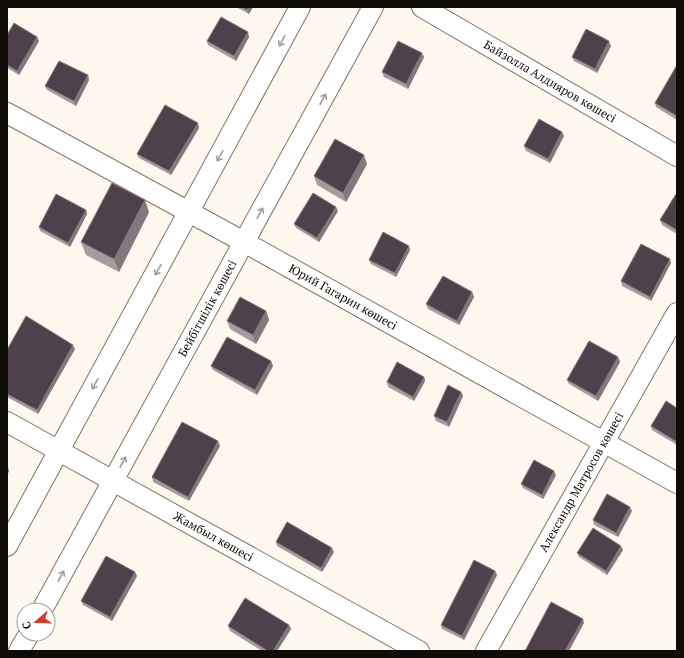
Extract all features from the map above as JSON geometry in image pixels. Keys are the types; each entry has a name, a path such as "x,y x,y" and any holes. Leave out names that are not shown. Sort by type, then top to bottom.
{"street":[{"path":"7,546 300,7"},
{"name":"Бейбітшілік көшесі","path":"46,602 373,7"},
{"name":"Байзолла Алдияров көшесі","path":"422,7 677,156"},
{"name":"Юрий Гагарин көшесі","path":"7,113 244,242 677,483"},
{"name":"Александр Матросов көшесі","path":"486,651 677,313"},
{"name":"Жамбыл көшесі","path":"7,422 419,651"},
{"path":"19,651 24,642"}],"building":[{"path":"221,17 248,32 234,56 207,41"},
{"path":"14,23 37,37 17,71 7,65 7,35"},
{"path":"586,29 609,41 595,69 572,57"},
{"path":"398,41 422,53 406,84 382,72"},
{"path":"59,61 88,75 74,101 45,86"},
{"path":"677,65 677,116 655,103"},
{"path":"165,105 198,123 169,171 137,154"},
{"path":"539,119 562,132 548,159 524,146"},
{"path":"335,139 364,155 343,193 314,176"},
{"path":"112,183 145,200 114,259 81,242"},
{"path":"313,193 336,207 317,238 294,224"},
{"path":"56,194 86,210 68,243 39,227"},
{"path":"676,194 677,195 677,230 660,220"},
{"path":"383,232 409,246 395,273 369,260"},
{"path":"641,244 670,259 650,297 621,281"},
{"path":"443,276 472,292 457,321 426,304"},
{"path":"240,297 266,311 253,335 227,321"},
{"path":"26,316 73,345 37,410 7,394 7,350"},
{"path":"227,337 271,361 255,390 211,366"},
{"path":"589,341 618,357 596,396 567,380"},
{"path":"397,362 424,377 413,397 387,382"},
{"path":"448,385 461,392 447,422 434,416"},
{"path":"666,401 677,408 677,442 651,426"},
{"path":"182,422 218,441 188,497 152,477"},
{"path":"534,460 554,471 542,495 521,484"},
{"path":"607,494 630,507 616,533 593,520"},
{"path":"287,522 332,548 321,568 276,542"},
{"path":"593,528 621,546 606,571 577,553"},
{"path":"106,556 135,572 110,617 81,601"},
{"path":"474,560 495,571 462,636 441,625"},
{"path":"245,598 289,625 273,651 268,651 228,626"},
{"path":"551,602 583,619 565,651 525,651"}]}
